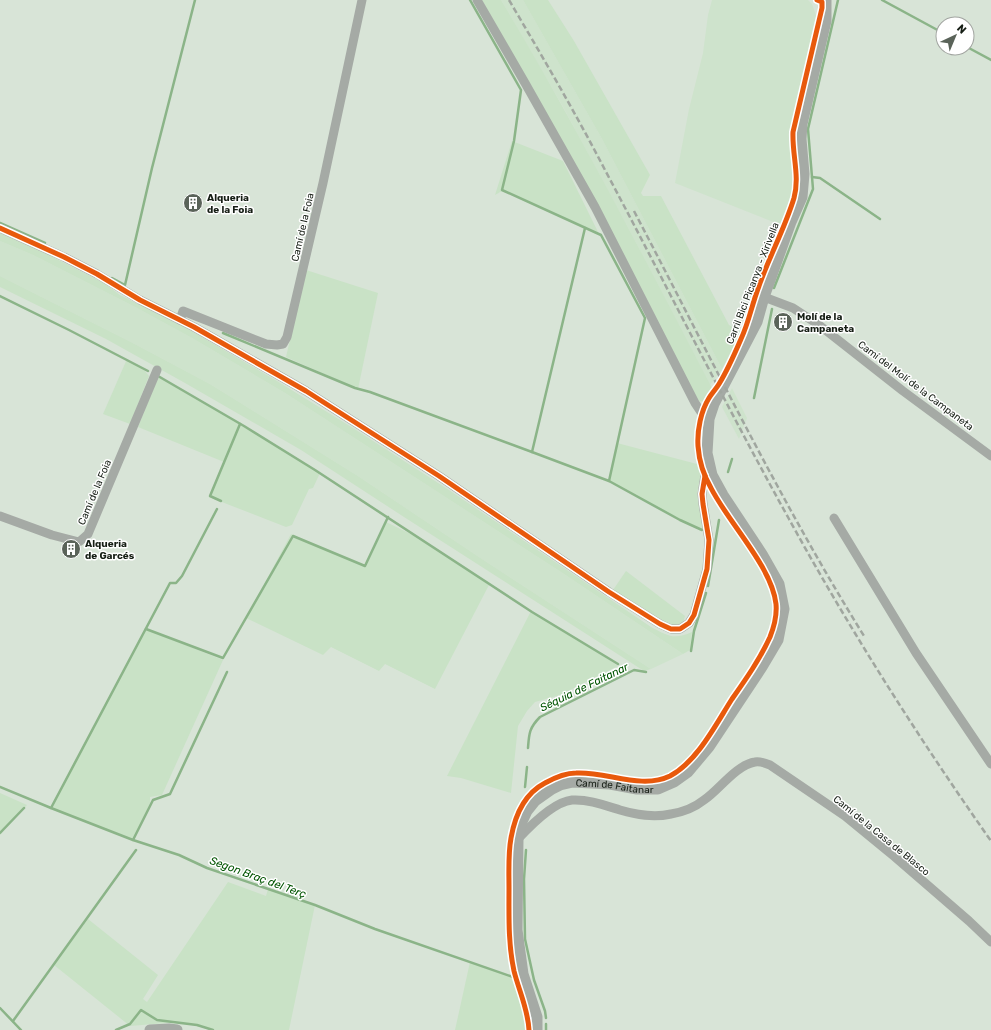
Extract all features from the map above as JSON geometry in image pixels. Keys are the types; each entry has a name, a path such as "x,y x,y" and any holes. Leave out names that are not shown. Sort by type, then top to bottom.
{"street":[{"name":"Camí de la Foia","path":"180,320 183,311 266,344 283,344 288,336 362,0"},
{"path":"476,0 595,207 695,403 703,415 709,419"},
{"name":"Camí de Faitanar","path":"537,1030 536,1017 523,974 517,930 518,839 521,824 526,811 535,801 552,789 560,785 573,782 610,784 637,789 658,788 674,782 688,772 709,747 778,640 784,609 779,584 762,554 723,495 711,471 707,453 709,419 714,404 757,322 764,297 791,222 802,197 804,174 800,139 802,124 826,21 824,1"},
{"path":"0,228 90,270 140,300 201,330 313,395 439,476 609,592 660,624 671,629 680,629 689,623 694,614 707,569 710,540 702,494 705,475 711,471"},
{"name":"Camí del Molí de la Campaneta","path":"764,297 793,308 819,325 903,391 991,456"},
{"name":"Camí de la Foia","path":"0,516 52,536 79,542 88,534 156,370"},
{"path":"834,518 916,653 991,764"},
{"name":"Camí de la Casa de Blasco","path":"518,839 548,812 570,800 583,800 598,803 644,816 664,816 680,812 691,808 704,800 744,767 755,762 763,762 770,765 845,816 895,857 991,942"},
{"path":"150,1030 177,1030"}],"shaded area":[{"path":"482,0 501,0 557,96 713,390 704,402 699,401 693,392"},
{"path":"501,0 523,0 602,139 722,369 710,385 563,107"},
{"path":"523,0 548,0 574,41 650,175 641,193 643,196 661,196 729,325 741,332 722,369 602,139"},
{"path":"712,0 808,0 812,4 817,18 793,120 791,150 795,175 793,193 781,225 675,183 689,109 703,53 708,15"},
{"path":"512,141 563,161 598,232 502,191 495,195"},
{"path":"0,233 45,253 104,283 120,295 183,326 277,381 449,490 651,627 671,636 680,636 692,632 690,650 683,654 564,574 285,393 192,338 137,308 33,255 0,241"},
{"path":"0,241 33,255 137,308 192,338 285,393 564,574 683,654 651,669 358,476 210,384 131,342 0,276"},
{"path":"306,270 378,293 358,389 286,357"},
{"path":"0,276 131,342 210,384 358,476 651,669 644,671 301,450 106,339 0,287"},
{"path":"127,359 144,370 149,376 130,424 103,414"},
{"path":"158,377 240,424 320,473 313,488 309,489 292,525 286,527 209,497 224,462 138,427"},
{"path":"732,388 747,418 739,439 722,407"},
{"path":"617,443 697,464 701,473 697,494 703,531 609,480"},
{"path":"386,522 417,537 489,585 435,689 385,664 379,671 331,647 323,655 246,618 291,534 366,567"},
{"path":"626,571 685,616 683,623 667,627 613,590"},
{"path":"531,611 572,635 618,666 560,695 535,702 527,711 518,726 511,793 461,778 447,776"},
{"path":"145,629 223,660 162,795 150,797 150,803 133,840 51,808"},
{"path":"0,793 27,805 0,835"},
{"path":"228,882 266,896 268,889 315,905 289,1030 216,1030 177,1022 130,1026 54,965 88,919 158,975 143,999 147,1002"},
{"path":"470,962 513,977 520,996 526,1023 526,1030 455,1030"}],"waterway":[{"path":"112,278 125,285 152,168 195,0"},
{"path":"470,0 521,90 514,141 502,190 601,235 645,318 609,481 680,520 702,530"},
{"name":"Séquia de Faitanar","path":"774,288 813,189 808,129 838,0"},
{"path":"882,0 935,29"},
{"path":"975,51 991,60"},
{"path":"812,177 820,178 880,219"},
{"path":"0,223 45,243"},
{"path":"585,228 532,452 609,481"},
{"path":"0,296 148,371"},
{"name":"Séquia de Faitanar","path":"754,398 772,309"},
{"path":"223,333 355,388 370,392 532,452"},
{"path":"158,376 244,426 315,470 532,612 618,664"},
{"path":"221,501 210,496 240,424"},
{"name":"Séquia de Faitanar","path":"728,472 732,459"},
{"path":"51,808 170,583 176,583 182,576 217,509"},
{"path":"146,629 223,658 293,536 365,566 388,517"},
{"name":"Séquia de Faitanar","path":"708,586 719,520"},
{"name":"Séquia de Faitanar","path":"691,651 694,631 706,593"},
{"name":"Séquia de Faitanar","path":"528,748 530,731 540,717 634,670 646,672"},
{"path":"133,840 153,800 170,794 227,672"},
{"name":"Séquia de Faitanar","path":"525,787 527,767"},
{"name":"Segon Braç del Terç","path":"0,787 133,840 179,855 207,868 315,905 375,929 513,977"},
{"path":"0,833 24,808"},
{"path":"13,1021 136,850"},
{"name":"Séquia de Faitanar","path":"526,850 524,879 525,939 534,980 546,1018"},
{"path":"0,1008 21,1030"},
{"path":"116,1030 130,1024 141,1010 157,1020 197,1025 213,1030"},
{"name":"Séquia de Faitanar","path":"546,1024 546,1030"}],"railway":[{"path":"509,0 594,148 765,476 836,602 911,723 991,841"},
{"path":"634,211 774,479 864,636"}],"cycle path":[{"name":"Carril Bici Picanya - Xirivella","path":"529,1030 525,1007 514,971 509,930 509,850 515,821 526,799 531,793 545,783 568,774 587,773 635,781 647,781 659,780 680,770 689,762 705,742 748,676 766,645 774,625 776,617 776,604 773,590 767,575 758,560 708,483 699,457 698,434 700,421 706,403 725,373 744,333 763,275 794,198 796,190 796,174 793,132 822,8 822,2 817,0"},
{"path":"0,228 64,257 97,274 140,300 194,327 306,391 439,476 609,592 660,624 671,629 680,629 689,623 694,615 707,569 709,540 702,494 705,476"}],"place":[{"name":"Alqueria de la Foia","path":"193,203"},
{"name":"Molí de la Campaneta","path":"783,322"},
{"name":"Alqueria de Garcés","path":"71,549"}]}
